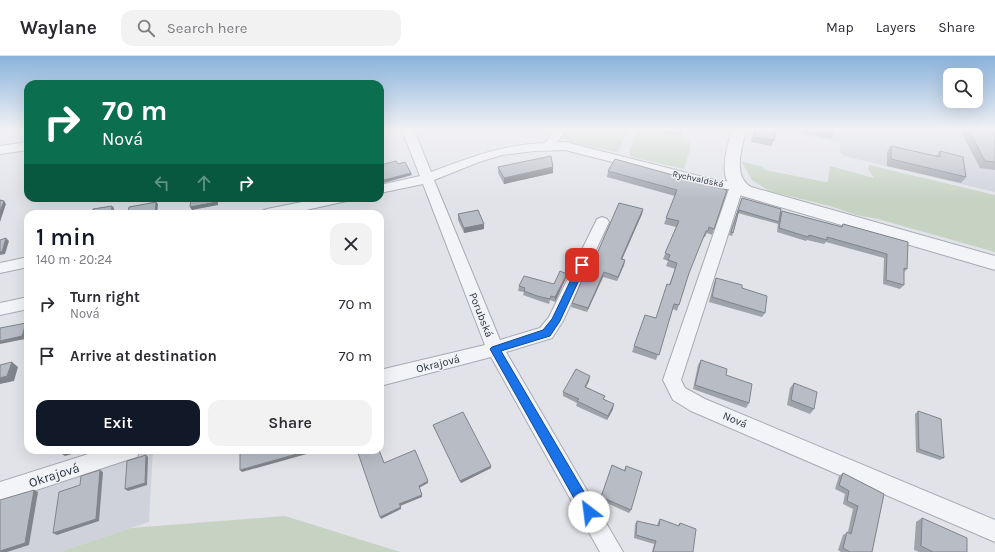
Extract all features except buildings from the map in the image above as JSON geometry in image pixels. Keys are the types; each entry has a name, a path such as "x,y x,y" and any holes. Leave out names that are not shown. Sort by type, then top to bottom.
{"street":[{"name":"Porubská","path":"417,153 495,349 612,552"},
{"name":"Rychvaldská","path":"384,188 427,179 444,170 496,153"},
{"name":"Rychvaldská","path":"593,153 720,185 737,185 756,196 995,263"},
{"name":"Rychvaldská","path":"734,153 732,161 737,185"},
{"name":"Nová","path":"737,185 672,380 679,394 698,405 995,531"},
{"path":"305,210 324,208 335,202"},
{"path":"495,349 546,333 555,321 602,222"},
{"path":"0,268 24,263"},
{"path":"0,310 24,304"},
{"name":"Okrajová","path":"384,377 495,349"},
{"name":"Okrajová","path":"0,492 118,454"}],"shaded area":[{"path":"841,153 995,153 995,192 844,156"},
{"path":"136,454 153,454 149,522 59,552 0,552 0,499"}],"green space":[{"path":"629,153 689,153 684,169 631,157"},
{"path":"741,161 763,167 765,170 826,182 828,181 830,166 874,178 868,169 869,165 995,195 995,252 878,219 856,215 830,206 769,191 752,180"},
{"path":"285,516 400,552 59,552 131,528"}],"route":[{"path":"582,265 555,321 546,333 495,349 589,512"}]}
